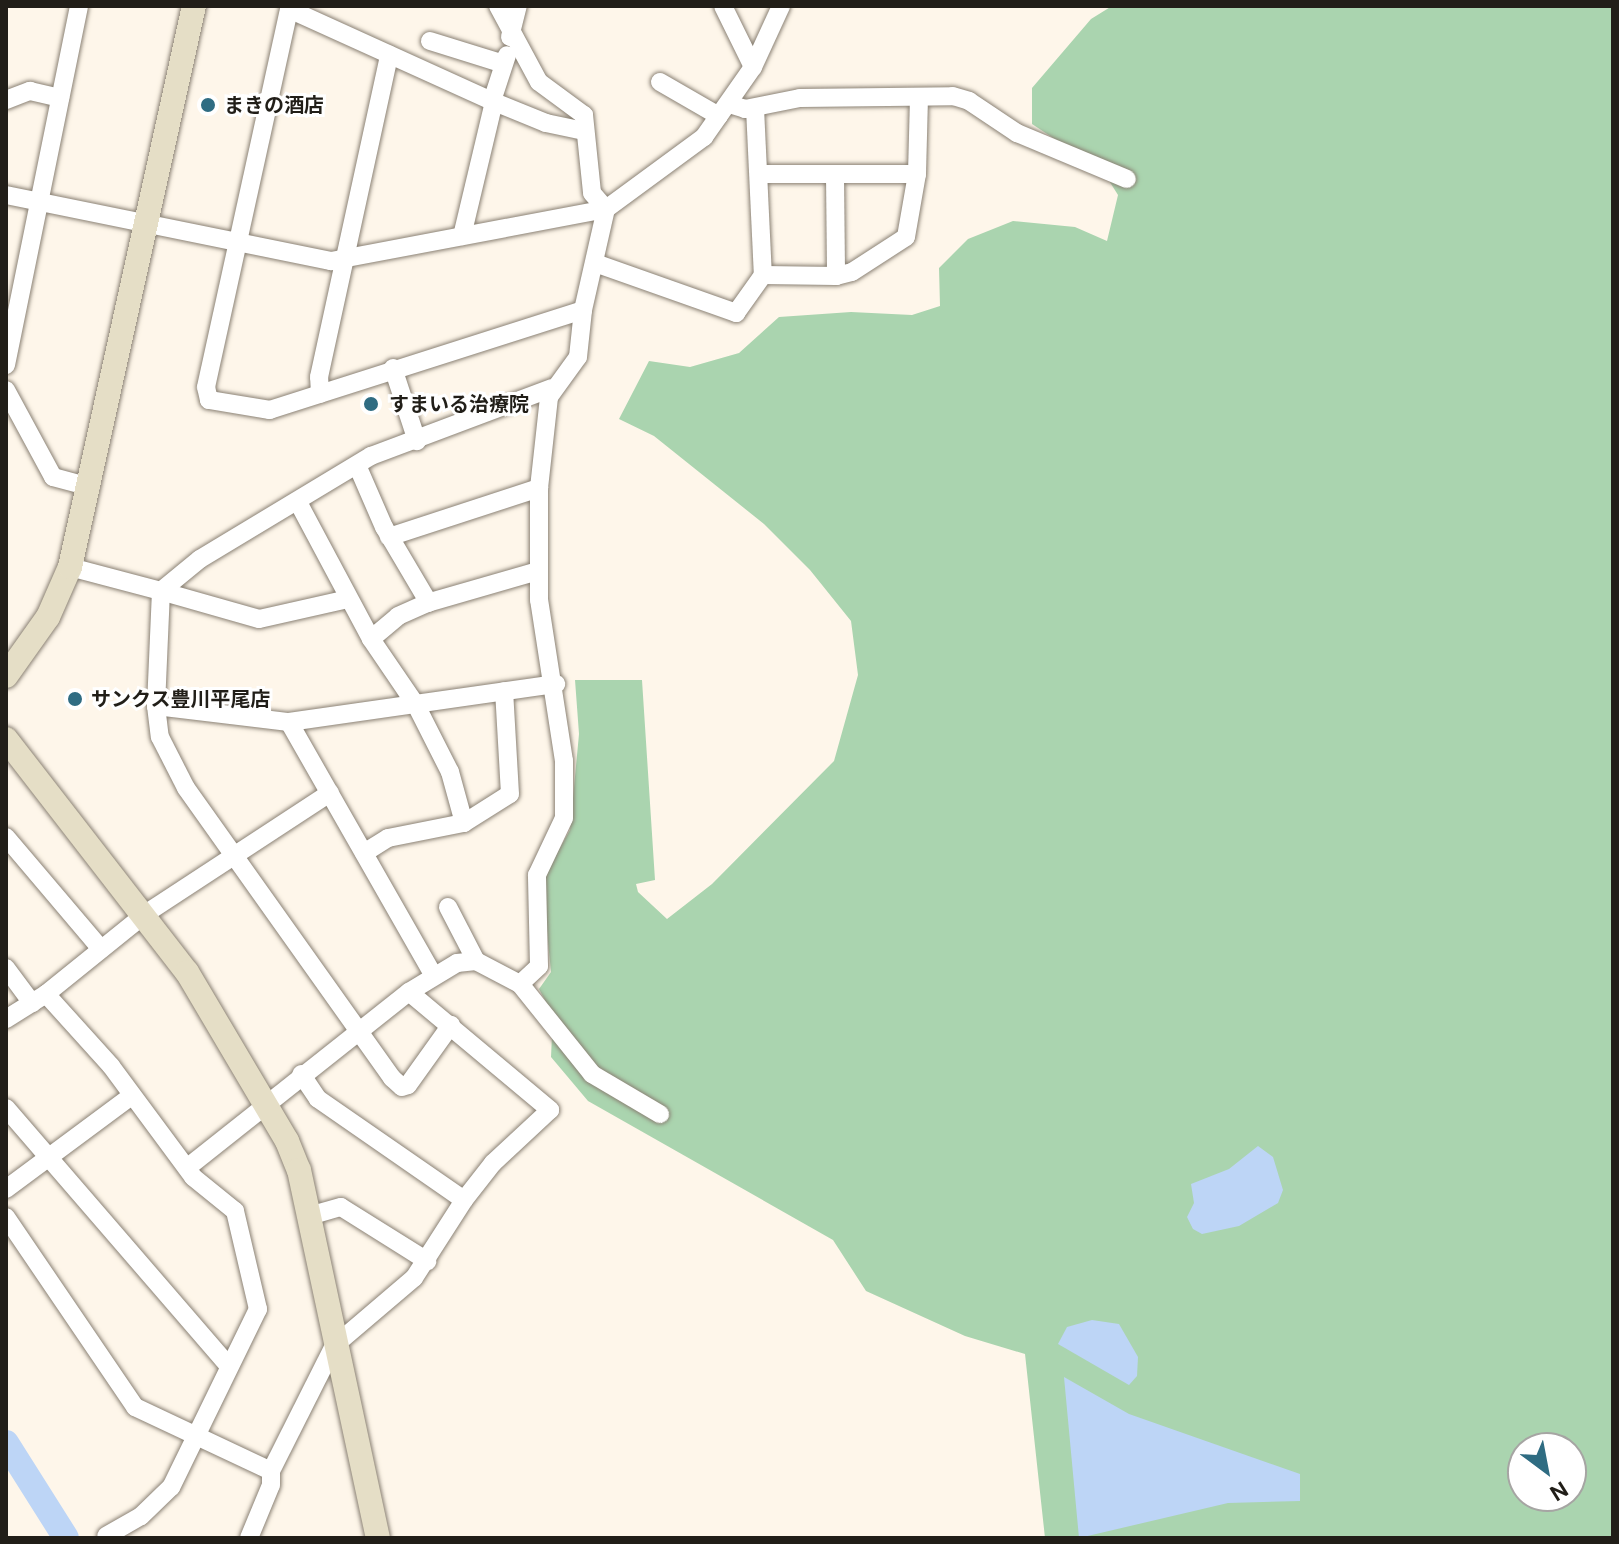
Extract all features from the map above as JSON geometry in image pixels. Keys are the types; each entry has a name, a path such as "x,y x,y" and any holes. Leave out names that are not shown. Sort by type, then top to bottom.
{"street":[{"path":"6,365 79,6"},
{"path":"6,676 48,617 70,567 91,487 194,6"},
{"path":"498,6 511,39 539,82 584,115 592,193 606,209"},
{"path":"462,236 518,6"},
{"path":"723,6 753,67"},
{"path":"6,195 40,199 148,224 344,261 606,209 704,137 753,67 781,6"},
{"path":"583,310 393,368 270,410 209,400 206,387 286,8 493,102 546,123 585,131"},
{"path":"430,41 504,64"},
{"path":"320,394 344,261 389,55"},
{"path":"660,82 724,110 755,108 800,98 969,101 1017,133 1127,179"},
{"path":"6,100 30,91 60,98"},
{"path":"763,275 836,276 906,237 917,174 919,98"},
{"path":"595,263 736,313 763,275 755,108"},
{"path":"760,174 917,174"},
{"path":"835,175 836,276"},
{"path":"161,591 221,546 299,504 357,465 552,388 578,357 583,310 606,209"},
{"path":"393,368 417,441"},
{"path":"520,984 539,966 537,875 564,818 564,761 556,684 538,571 539,488 552,388"},
{"path":"6,390 53,477 91,487"},
{"path":"357,465 389,537 429,603"},
{"path":"389,537 539,488"},
{"path":"299,504 371,639 416,705 450,772 464,823"},
{"path":"70,567 259,619 348,599"},
{"path":"371,639 398,616 429,603 538,571"},
{"path":"161,591 156,706 168,758 356,1033 402,1087 415,1077 451,1025"},
{"path":"156,706 289,722 556,684"},
{"path":"364,853 388,838 464,823 510,794 504,691"},
{"path":"289,722 434,976"},
{"path":"6,739 145,914 265,1102 299,1170 334,1346 378,1538"},
{"path":"6,1019 39,998 145,914 330,793"},
{"path":"6,837 101,949"},
{"path":"448,907 476,961"},
{"path":"188,1167 265,1102 409,992 457,963 476,961 520,984 592,1074 660,1114"},
{"path":"6,968 111,1066 130,1097 188,1167 235,1211 258,1309 171,1487 141,1516 106,1536"},
{"path":"249,1538 271,1485 271,1471 334,1346 390,1302 427,1261 464,1200 493,1163 550,1110 409,992"},
{"path":"301,1074 318,1099 464,1200"},
{"path":"6,1189 130,1097"},
{"path":"6,1108 229,1366"},
{"path":"309,1216 341,1207 427,1261"},
{"path":"6,1217 135,1407 271,1471"}],"green space":[{"path":"1112,6 1613,6 1613,1538 1045,1538 1025,1354 965,1336 866,1291 833,1240 588,1101 551,1057 553,1015 539,989 551,972 542,880 570,830 579,734 575,680 642,680 655,880 636,884 638,892 667,919 712,884 834,761 858,675 851,621 810,570 764,524 654,436 619,419 649,361 690,367 739,353 779,317 851,312 912,315 940,306 939,268 968,239 1013,221 1075,227 1107,241 1118,195 1103,171 1032,124 1032,88 1091,19"}],"water":[{"path":"1258,1146 1273,1157 1283,1190 1278,1203 1239,1226 1202,1234 1193,1229 1187,1217 1194,1203 1191,1184 1229,1169"},
{"path":"1092,1320 1119,1324 1138,1357 1137,1376 1129,1385 1058,1344 1067,1327"},
{"path":"1064,1377 1129,1414 1300,1474 1300,1501 1228,1503 1079,1538"}],"waterway":[{"path":"6,1443 66,1538"}],"place":[{"name":"まきの酒店","path":"208,105"},
{"name":"すまいる治療院","path":"371,404"},
{"name":"サンクス豊川平尾店","path":"75,699"}]}
